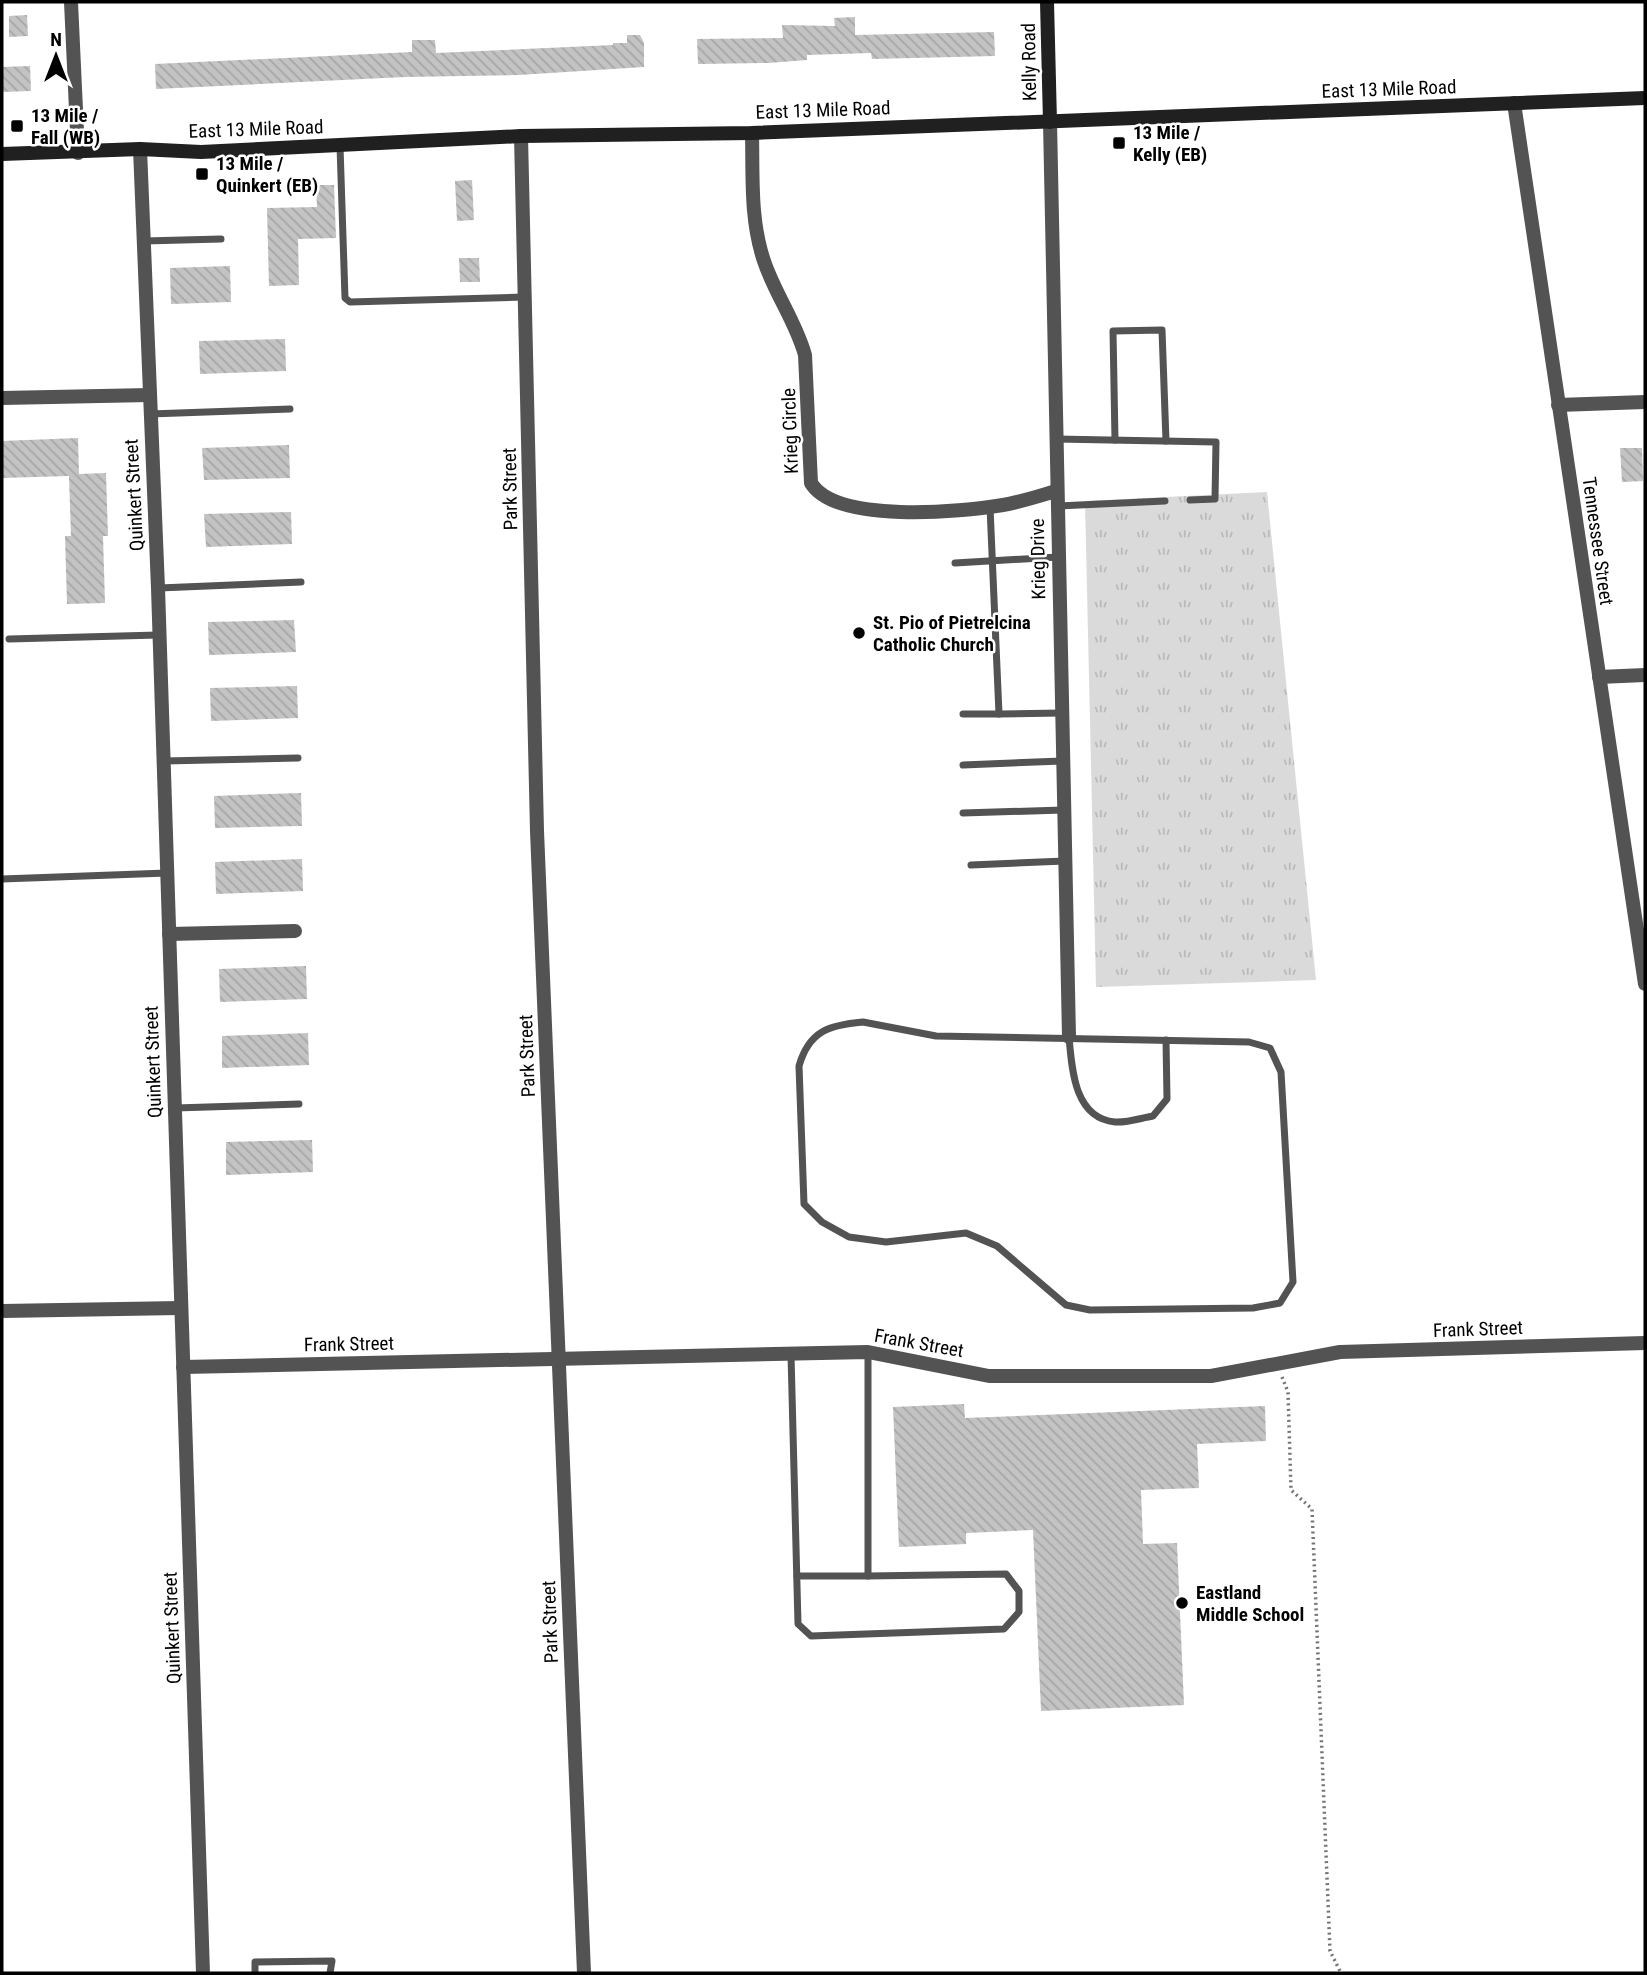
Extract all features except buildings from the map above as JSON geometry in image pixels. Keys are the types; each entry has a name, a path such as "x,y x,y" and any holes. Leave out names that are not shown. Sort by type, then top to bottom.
{"main road":[{"name":"Kelly Road","path":"1047,2 1050,122"},
{"name":"East 13 Mile Road","path":"2,154 140,149 201,152 521,136 752,132 1050,122 1645,98"}],"street":[{"path":"71,2 78,153"},
{"name":"Tennessee Street","path":"1514,103 1643,955 1645,984"},
{"name":"Krieg Drive","path":"1050,122 1069,1037"},
{"name":"Krieg Circle","path":"752,132 755,230 764,261 800,338 805,355 811,483 816,492 842,505 896,512 962,510 1029,499 1056,498"},
{"name":"Park Street","path":"521,136 537,831 584,1973"},
{"name":"Quinkert Street","path":"140,149 158,588 203,1973"},
{"path":"2,398 149,394"},
{"path":"1558,405 1645,402"},
{"path":"1599,677 1645,675"},
{"path":"169,934 295,931"},
{"path":"2,1311 180,1308"},
{"name":"Frank Street","path":"183,1367 869,1352 989,1376 1211,1376 1340,1352 1645,1343"}],"lane":[{"path":"340,145 345,298 350,302 524,298"},
{"path":"144,241 221,239"},
{"path":"1115,440 1113,331 1162,330 1166,441"},
{"path":"150,414 290,409"},
{"path":"1055,439 1216,442 1215,499 1190,500"},
{"path":"1056,498 1165,501"},
{"path":"990,507 999,714"},
{"path":"955,562 1058,557"},
{"path":"158,588 301,582"},
{"path":"9,639 158,635"},
{"path":"963,714 1061,713"},
{"path":"163,761 298,758"},
{"path":"963,765 1062,761"},
{"path":"963,813 1063,810"},
{"path":"971,865 1065,861"},
{"path":"2,879 167,873"},
{"path":"863,1022 936,1036 1166,1040 1249,1042 1270,1048 1281,1072 1293,1282 1280,1303 1253,1308 1090,1310 1066,1305 997,1246 966,1233 886,1242 849,1237 822,1222 804,1204 799,1066 804,1050 816,1035 836,1024 863,1022"},
{"path":"1069,1037 1072,1070 1081,1100 1096,1117 1116,1123 1153,1116 1167,1099 1166,1040"},
{"path":"174,1108 299,1104"},
{"path":"868,1576 869,1352"},
{"path":"791,1355 798,1624 811,1636 1004,1629 1019,1612 1018,1591 1006,1574 797,1576"},
{"path":"255,1973 255,1962 332,1961 330,1973"}],"path":[{"path":"1277,1365 1288,1392 1291,1490 1312,1509 1330,1951 1341,1973"}],"green space":[{"path":"1267,492 1316,980 1096,987 1085,501"}],"place":[{"name":"13 Mile / Fall (WB)","path":"17,126"},
{"name":"13 Mile / Kelly (EB)","path":"1119,143"},
{"name":"13 Mile / Quinkert (EB)","path":"202,174"},
{"name":"St. Pio of Pietrelcina Catholic Church","path":"859,633"},
{"name":"Eastland Middle School","path":"1182,1603"}]}
